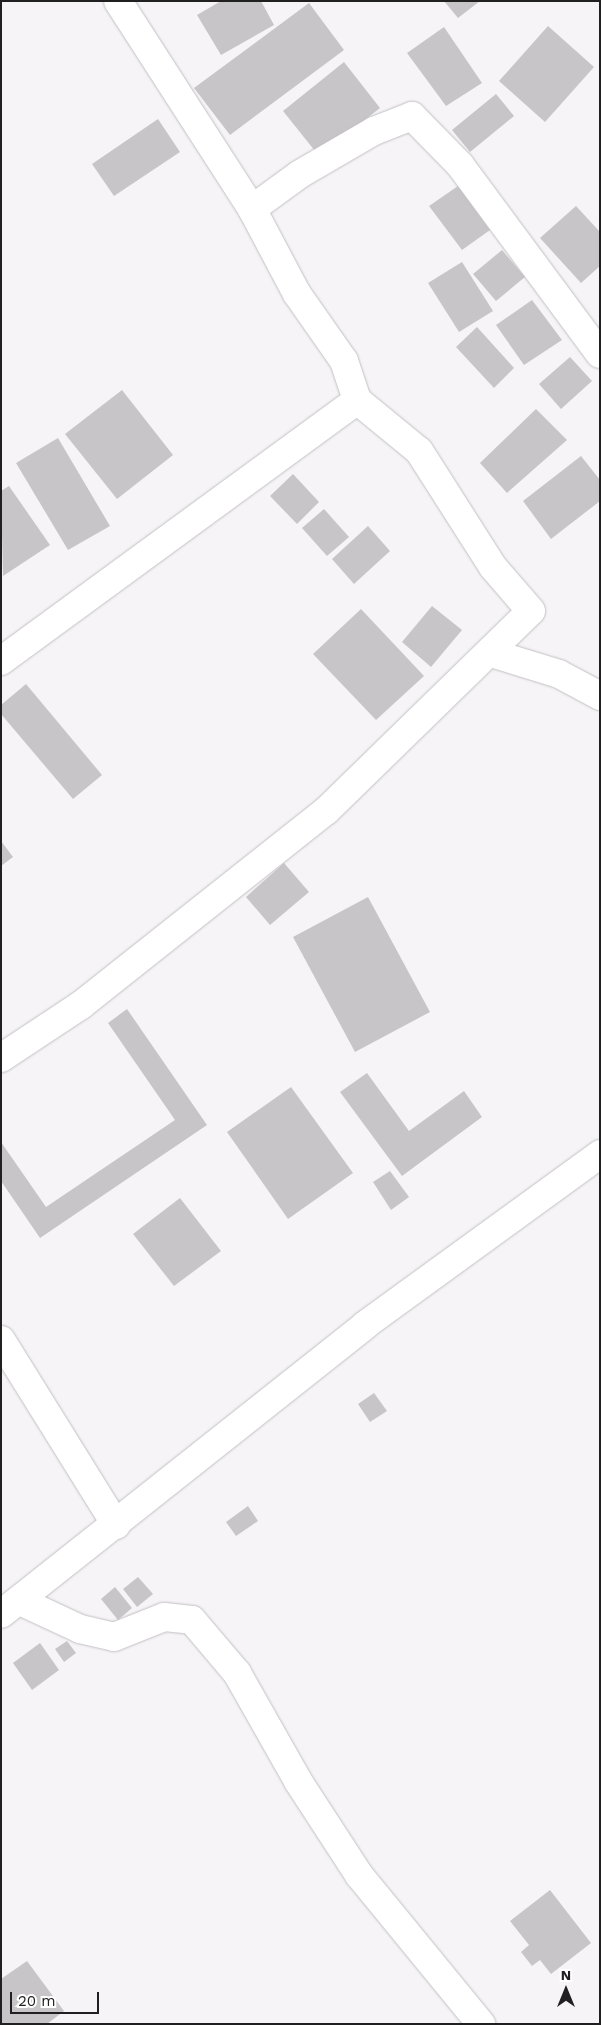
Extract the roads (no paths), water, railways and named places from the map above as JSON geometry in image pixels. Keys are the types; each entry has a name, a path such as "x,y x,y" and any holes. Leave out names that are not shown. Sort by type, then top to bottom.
{"street":[{"path":"1,1058 81,1005 318,817 390,744 491,653 532,611 493,568 419,451 357,400 344,361 297,294 252,209 118,1"},
{"path":"252,209 366,136 412,116 460,165 600,354"},
{"path":"1,661 357,400"},
{"path":"491,653 559,674 600,696"},
{"path":"10,1608 365,1325 600,1154"},
{"path":"1,1340 116,1525"},
{"path":"10,1608 80,1630 114,1637 164,1617 192,1620 237,1673 298,1781 359,1875 480,2024"}]}
